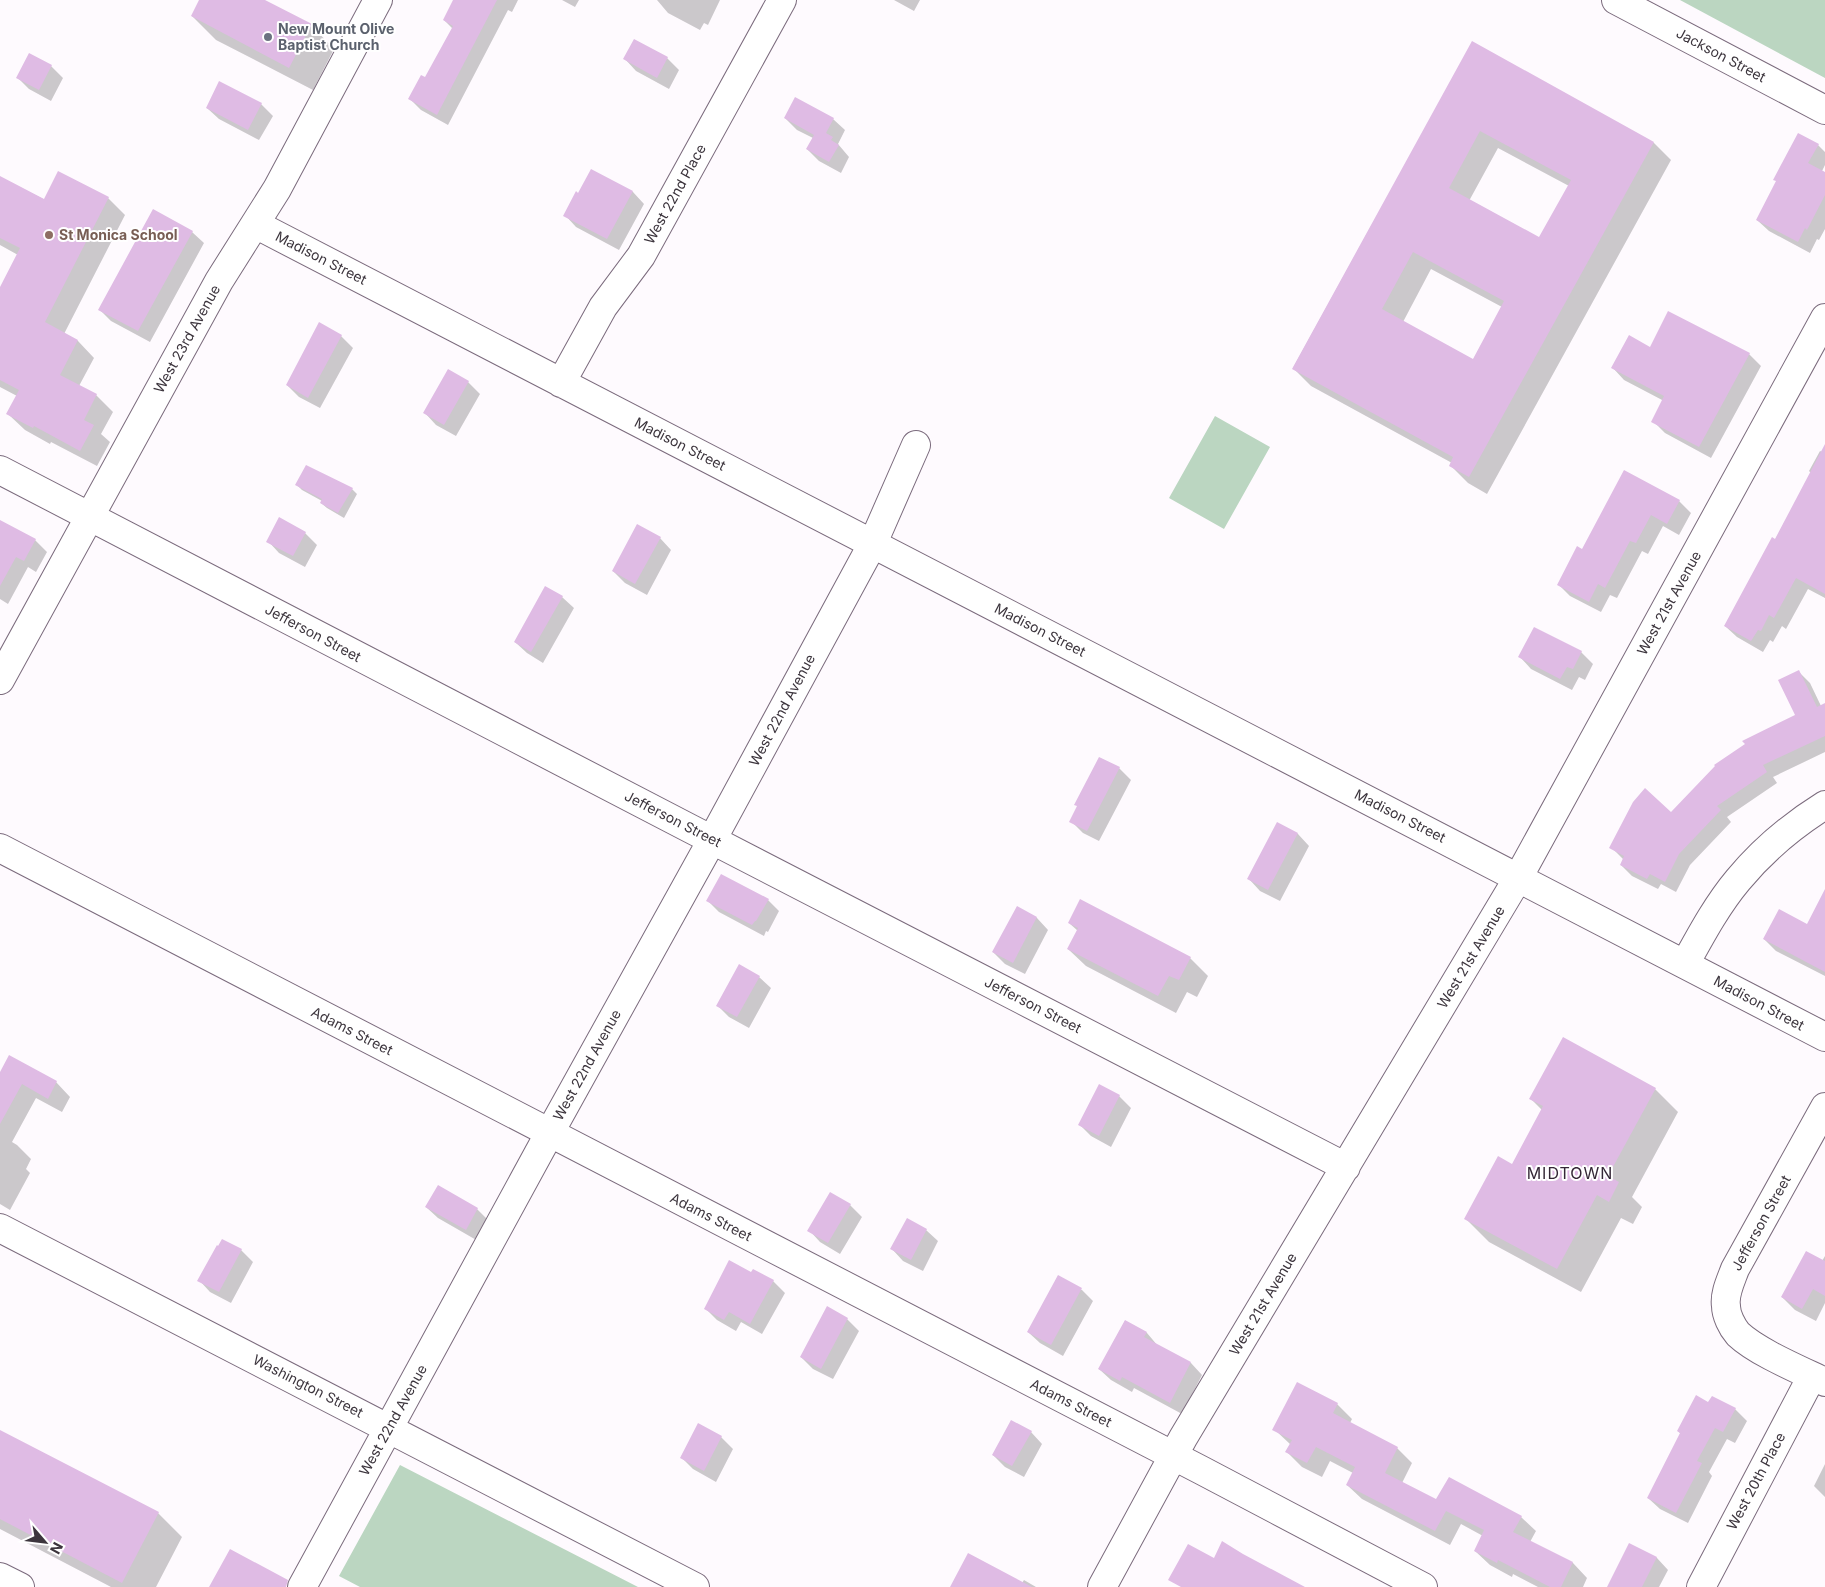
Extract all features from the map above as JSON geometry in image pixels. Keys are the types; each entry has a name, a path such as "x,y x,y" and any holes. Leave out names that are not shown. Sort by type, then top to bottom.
{"street":[{"name":"West 23rd Avenue","path":"0,680 219,281 277,189 378,0"},
{"name":"West 22nd Place","path":"561,383 603,307 641,256 782,0"},
{"name":"Jackson Street","path":"1616,0 1825,110"},
{"name":"Madison Street","path":"255,224 1825,1037"},
{"name":"West 21st Avenue","path":"1102,1587 1174,1455 1518,878 1825,318"},
{"name":"West 22nd Avenue","path":"302,1587 873,543 916,445"},
{"name":"Jefferson Street","path":"0,470 1346,1167"},
{"path":"1685,964 1708,923 1738,880 1774,843 1825,805"},
{"name":"Adams Street","path":"0,848 549,1134 1174,1455 1423,1587"},
{"name":"Jefferson Street","path":"1818,1379 1749,1343 1736,1332 1729,1319 1725,1305 1735,1269 1825,1106"},
{"name":"Washington Street","path":"0,1228 695,1587"},
{"name":"West 20th Place","path":"1701,1587 1818,1379"},
{"path":"0,1576 20,1587"}],"green space":[{"path":"1680,0 1825,0 1825,78"},
{"path":"1215,416 1270,447 1224,529 1169,498"},
{"path":"400,1465 638,1587 360,1587 339,1576"}],"building":[{"name":"New Mount Olive Baptist Church","path":"199,0 265,0 312,24 289,68 191,16"},
{"path":"453,0 497,0 437,115 408,99 421,75 425,77 453,26 443,20"},
{"path":"634,39 668,57 657,78 623,59"},
{"path":"1472,41 1654,142 1469,477 1449,466 1453,457 1292,369","holes":["1480,131 1571,180 1539,237 1449,188","1413,252 1504,301 1473,359 1382,309"]},
{"path":"29,53 52,65 39,90 16,78"},
{"path":"219,81 262,103 248,130 206,108"},
{"path":"795,97 834,118 826,133 833,137 831,140 839,145 829,162 806,149 814,135 784,118"},
{"path":"1798,133 1819,144 1808,163 1825,172 1825,195 1807,230 1805,228 1798,242 1756,220 1776,181 1773,180"},
{"path":"591,169 633,191 607,239 563,216 576,191 578,193"},
{"path":"58,171 109,197 45,322 78,340 60,375 97,394 84,420 94,425 80,451 34,426 33,428 6,414 19,390 0,380 0,287 20,248 0,238 0,176 44,199"},
{"path":"153,209 193,231 138,331 98,310"},
{"path":"1668,311 1750,353 1699,447 1651,422 1664,396 1611,368 1629,335 1650,347"},
{"path":"319,322 342,335 308,398 286,385"},
{"path":"448,369 469,381 444,425 423,413"},
{"path":"1825,444 1825,594 1796,578 1774,618 1769,615 1761,631 1758,630 1751,641 1724,626 1772,537 1775,539"},
{"path":"306,465 353,488 338,513 320,503 322,499 295,485"},
{"path":"1624,470 1680,500 1667,524 1651,515 1636,543 1630,541 1605,588 1598,584 1589,602 1557,585 1577,546 1582,549"},
{"path":"279,517 306,532 293,556 266,542"},
{"path":"0,520 36,539 24,561 16,557 0,586"},
{"path":"637,524 661,537 635,584 612,571"},
{"path":"545,586 563,596 531,652 514,642"},
{"path":"1534,627 1582,651 1573,669 1567,667 1560,679 1518,657"},
{"path":"1799,670 1817,707 1825,703 1825,736 1763,765 1767,772 1717,806 1721,810 1679,854 1665,882 1650,874 1647,879 1620,865 1624,856 1609,848 1633,802 1645,788 1671,812 1714,765 1745,744 1742,741 1795,715 1778,680"},
{"path":"1099,757 1120,767 1087,831 1069,822 1077,806 1074,805"},
{"path":"1277,822 1298,833 1268,890 1247,879"},
{"path":"721,874 769,899 752,925 706,901"},
{"path":"1825,889 1825,972 1763,939 1779,909 1807,924"},
{"path":"1080,899 1191,957 1179,980 1169,976 1158,996 1067,949 1078,928 1068,923"},
{"path":"1017,906 1037,917 1013,963 992,952"},
{"path":"739,964 760,976 737,1017 716,1006"},
{"path":"1563,1037 1656,1088 1608,1176 1619,1182 1609,1202 1597,1195 1557,1269 1464,1219 1498,1156 1512,1164 1543,1106 1529,1099"},
{"path":"9,1055 57,1081 48,1099 22,1084 0,1124 0,1072"},
{"path":"1099,1084 1120,1095 1099,1136 1078,1125"},
{"path":"438,1185 478,1208 466,1230 425,1207"},
{"path":"830,1192 851,1204 828,1243 807,1231"},
{"path":"907,1218 927,1229 911,1260 890,1249"},
{"path":"222,1239 242,1249 219,1292 197,1281"},
{"path":"1806,1251 1825,1261 1825,1296 1813,1289 1802,1309 1781,1297"},
{"path":"729,1260 751,1272 753,1269 774,1280 750,1324 729,1312 724,1320 704,1309"},
{"path":"1058,1275 1082,1288 1051,1345 1027,1332"},
{"path":"827,1306 848,1318 821,1369 800,1357"},
{"path":"1125,1320 1147,1332 1144,1337 1191,1362 1170,1403 1122,1377 1120,1381 1098,1369"},
{"path":"1297,1382 1338,1403 1333,1413 1398,1447 1385,1473 1436,1499 1449,1477 1522,1516 1513,1532 1573,1562 1561,1587 1550,1587 1498,1560 1497,1563 1474,1551 1484,1530 1446,1511 1435,1531 1346,1485 1355,1467 1316,1447 1307,1463 1285,1452 1292,1440 1272,1430"},
{"path":"1696,1395 1708,1402 1712,1396 1736,1408 1723,1432 1715,1428 1697,1461 1702,1463 1676,1513 1647,1498 1680,1433 1677,1431"},
{"path":"1011,1420 1032,1431 1012,1466 992,1455"},
{"path":"698,1423 722,1436 704,1471 680,1458"},
{"path":"0,1430 159,1512 122,1583 0,1519"},
{"path":"1222,1541 1305,1587 1181,1587 1168,1580 1188,1544 1214,1558"},
{"path":"1629,1543 1657,1557 1642,1587 1607,1587"},
{"path":"230,1549 288,1580 286,1587 209,1587"},
{"path":"968,1553 1032,1587 950,1587"}],"place":[{"name":"New Mount Olive Baptist Church","path":"268,37"},
{"name":"St Monica School","path":"49,235"}],"district":[{"name":"MIDTOWN","path":"1570,1173"}]}
